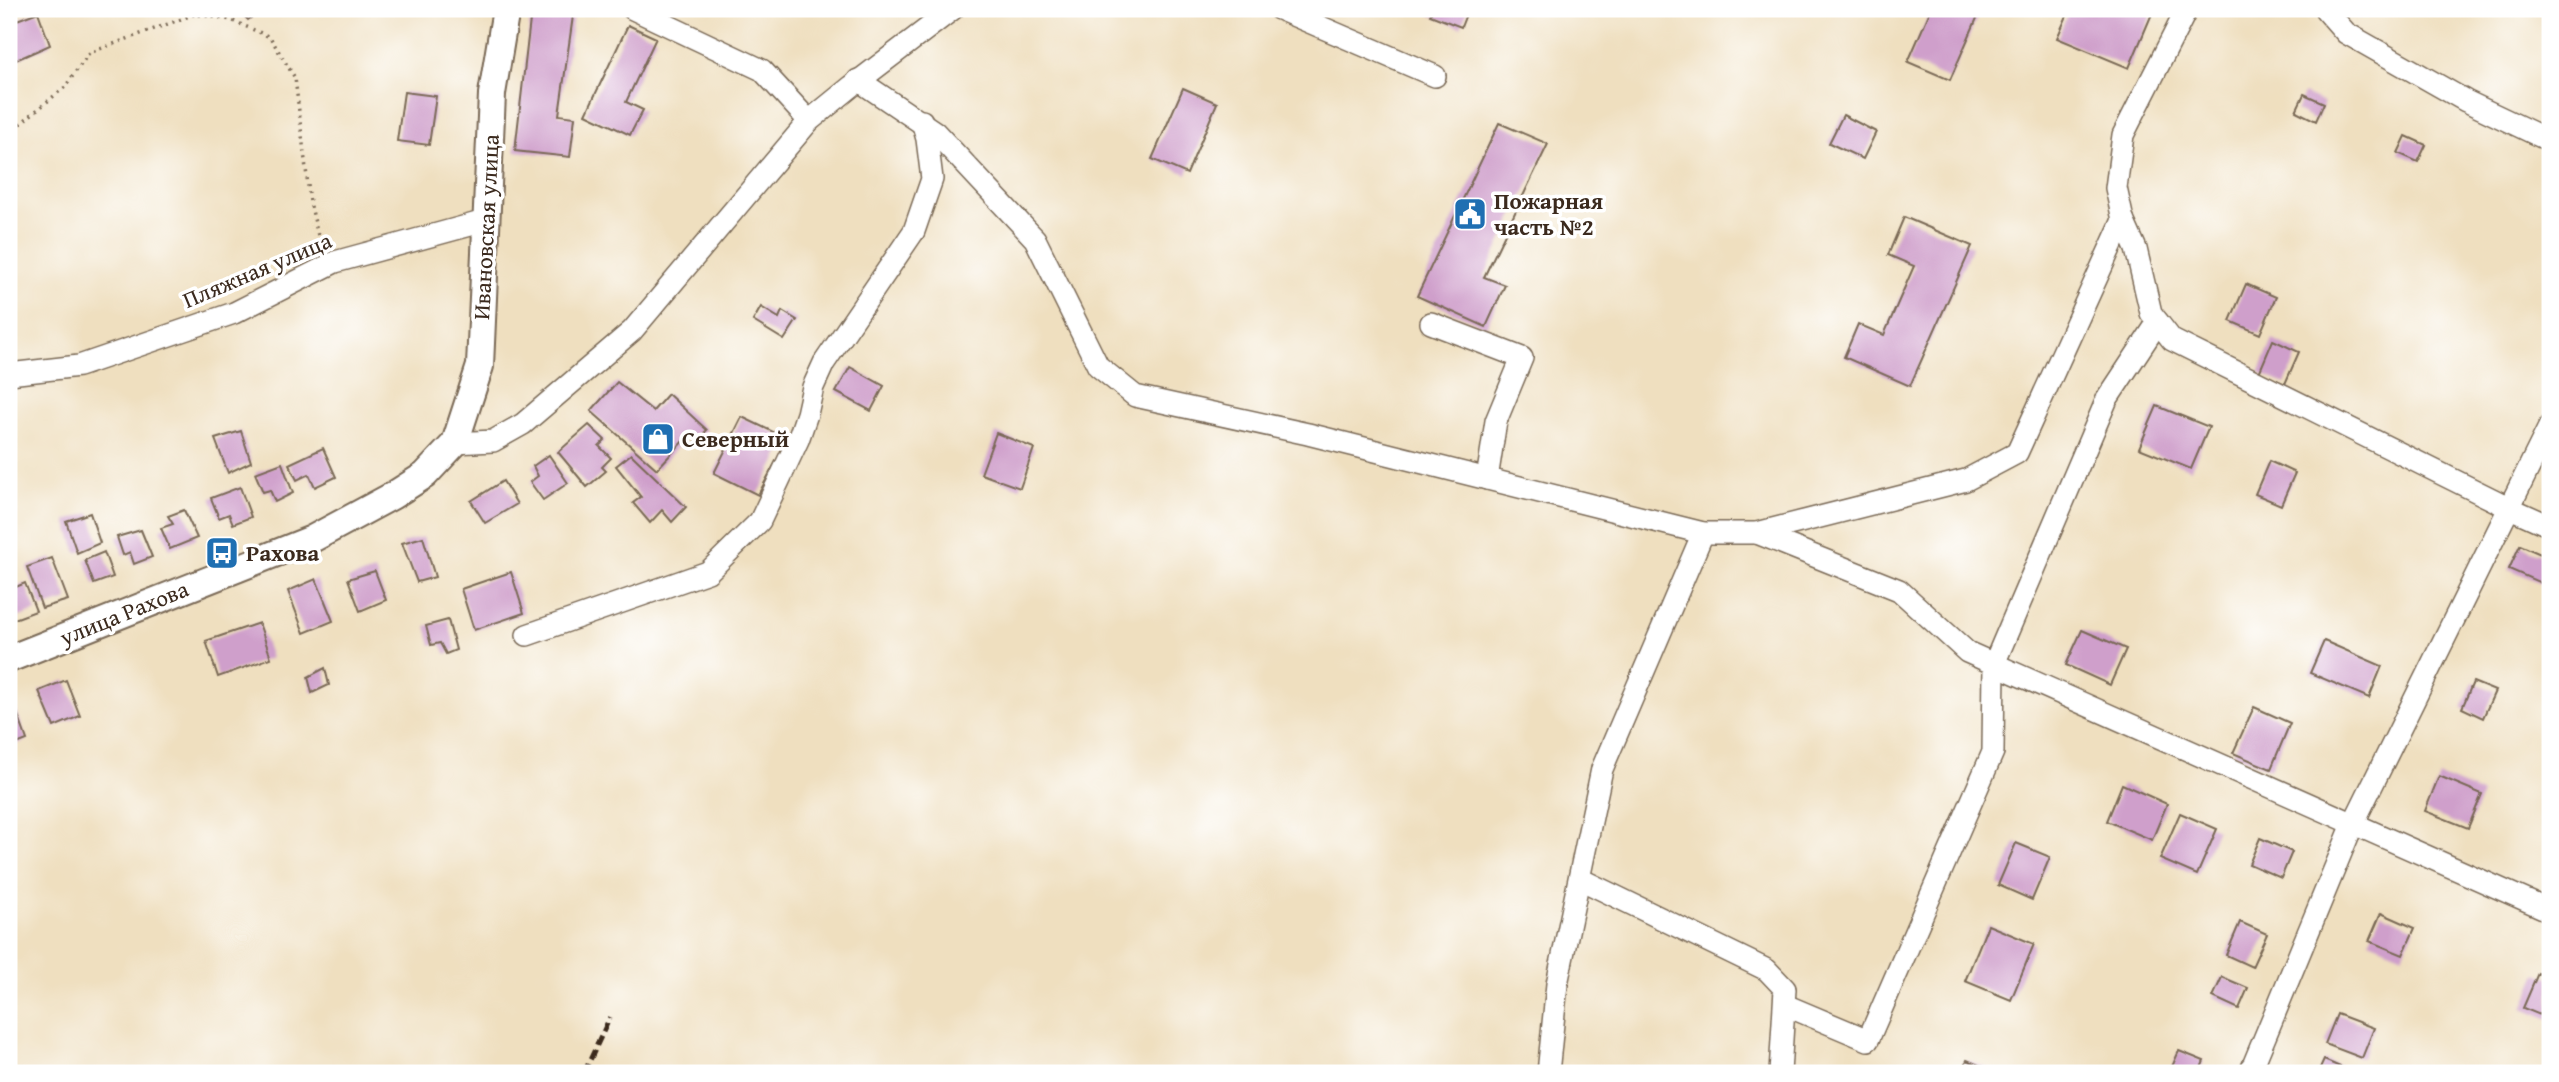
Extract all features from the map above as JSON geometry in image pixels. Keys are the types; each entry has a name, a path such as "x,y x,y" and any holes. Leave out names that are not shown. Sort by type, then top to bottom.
{"main road":[{"name":"Ивановская улица","path":"455,443 480,366 492,94 506,9"},
{"name":"улица Рахова","path":"9,659 312,539 425,475 455,443"}],"street":[{"path":"633,9 762,70 809,121"},
{"path":"455,443 493,440 523,424 632,331 809,121 858,80 953,9"},
{"path":"1279,9 1435,76"},
{"path":"2187,9 2123,135 2116,188 2123,220 2136,249 2151,313 2172,340 2550,526"},
{"path":"2325,9 2346,33 2466,101 2550,141"},
{"path":"858,80 935,132 1035,239 1098,366 1135,396 1308,434 1703,533 1757,533 1966,480 2017,453 2123,220"},
{"path":"527,635 708,572 760,521 798,440 813,387 824,363 914,230 932,179 922,121"},
{"name":"Пляжная улица","path":"9,373 79,366 234,313 335,262 485,221"},
{"path":"1785,1005 1868,1040 1993,752 1994,664 2107,399 2158,322"},
{"path":"1431,323 1522,358 1496,421 1487,479"},
{"path":"2250,1073 2353,824 2550,425"},
{"path":"1548,1073 1557,984 1602,769 1703,533"},
{"path":"1757,533 1899,590 1966,652 2550,911"},
{"path":"1580,879 1767,970 1785,989 1780,1073"}],"path":[{"path":"9,133 65,87 89,53 195,14 232,20 270,37 295,78 310,202 319,240 335,262"}],"building":[{"path":"263,9 248,20 239,10"},
{"path":"1433,9 1468,9 1461,27 1430,15"},
{"path":"1931,9 1981,9 1950,80 1908,62"},
{"path":"2070,9 2154,9 2129,68 2057,38"},
{"path":"531,11 573,16 559,115 575,117 570,157 515,151"},
{"path":"38,12 50,45 14,61 9,46 9,23"},
{"path":"628,25 656,38 626,102 643,110 630,135 586,114"},
{"path":"1183,88 1217,103 1187,174 1152,159"},
{"path":"404,92 436,96 429,145 397,141"},
{"path":"2304,94 2324,103 2316,121 2296,111"},
{"path":"1843,115 1876,132 1863,159 1829,143"},
{"name":"Пожарная часть №2","path":"1499,123 1548,144 1484,277 1505,285 1486,327 1417,296"},
{"path":"2406,136 2426,145 2418,162 2398,153"},
{"path":"1904,217 1972,246 1910,386 1844,357 1858,324 1884,335 1914,266 1888,255"},
{"path":"2246,284 2276,297 2260,334 2230,321"},
{"path":"761,307 779,318 782,311 797,320 784,340 753,321"},
{"path":"2273,340 2299,352 2285,384 2259,373"},
{"path":"850,367 884,386 871,411 836,392"},
{"path":"617,382 653,411 668,394 707,430 694,444 687,437 657,469 591,411"},
{"path":"2157,406 2209,427 2191,469 2139,448"},
{"path":"742,417 788,439 758,495 714,473"},
{"path":"589,425 605,440 599,446 611,458 602,467 606,471 587,487 558,452"},
{"path":"241,431 251,462 228,473 215,439"},
{"path":"996,433 1034,448 1020,488 981,474"},
{"path":"323,448 336,477 315,487 309,474 297,480 289,464"},
{"path":"631,454 686,507 672,522 662,510 650,523 633,503 641,497 616,466"},
{"path":"549,455 568,483 543,500 530,482 538,476 533,466"},
{"path":"2269,461 2295,473 2281,505 2255,494"},
{"path":"282,463 293,493 275,502 270,490 263,492 255,473"},
{"path":"503,481 517,504 485,523 471,501"},
{"path":"240,487 251,517 233,524 229,514 219,518 211,498"},
{"path":"184,510 197,538 170,549 161,528 173,524 168,516"},
{"path":"90,513 100,543 77,553 66,521"},
{"path":"141,530 152,557 134,564 130,552 123,555 117,537"},
{"path":"423,537 435,577 417,582 402,543"},
{"path":"2520,545 2550,558 2550,587 2509,569"},
{"path":"104,552 113,577 94,584 85,560"},
{"path":"52,558 68,600 42,608 27,567"},
{"path":"375,571 386,600 360,611 348,579"},
{"path":"511,572 524,613 474,630 461,589"},
{"path":"316,579 333,621 304,633 288,591"},
{"path":"25,583 36,611 9,621 9,590"},
{"path":"448,620 456,650 446,654 440,643 431,645 426,626"},
{"path":"259,623 271,658 218,677 206,641"},
{"path":"2082,630 2126,649 2110,685 2066,665"},
{"path":"2324,641 2382,666 2369,698 2310,673"},
{"path":"325,668 329,685 312,693 308,677"},
{"path":"66,680 80,716 54,727 39,691"},
{"path":"2473,682 2495,691 2483,718 2462,708"},
{"path":"13,701 27,740 9,747 9,702"},
{"path":"2254,707 2290,723 2271,769 2233,753"},
{"path":"2439,776 2482,794 2468,828 2425,811"},
{"path":"2122,784 2167,804 2152,840 2107,821"},
{"path":"2180,813 2217,829 2197,875 2160,859"},
{"path":"2260,838 2292,852 2281,878 2249,864"},
{"path":"2016,843 2050,857 2032,900 1998,885"},
{"path":"2381,913 2415,928 2403,955 2369,941"},
{"path":"2240,922 2267,934 2252,967 2226,955"},
{"path":"1988,925 2034,944 2011,1000 1965,981"},
{"path":"2538,973 2550,978 2550,1019 2523,1008"},
{"path":"2222,977 2248,988 2239,1009 2213,997"},
{"path":"2337,1014 2374,1028 2362,1058 2325,1044"},
{"path":"2179,1051 2204,1061 2199,1073 2170,1071"},
{"path":"1967,1060 1986,1068 1984,1073 1961,1073"},
{"path":"2324,1060 2354,1073 2318,1073"}],"railway":[{"path":"584,1073 610,1017"}],"place":[{"name":"Пожарная часть №2","path":"1470,214"},
{"name":"Северный","path":"658,439"},
{"name":"Рахова","path":"222,553"}]}
